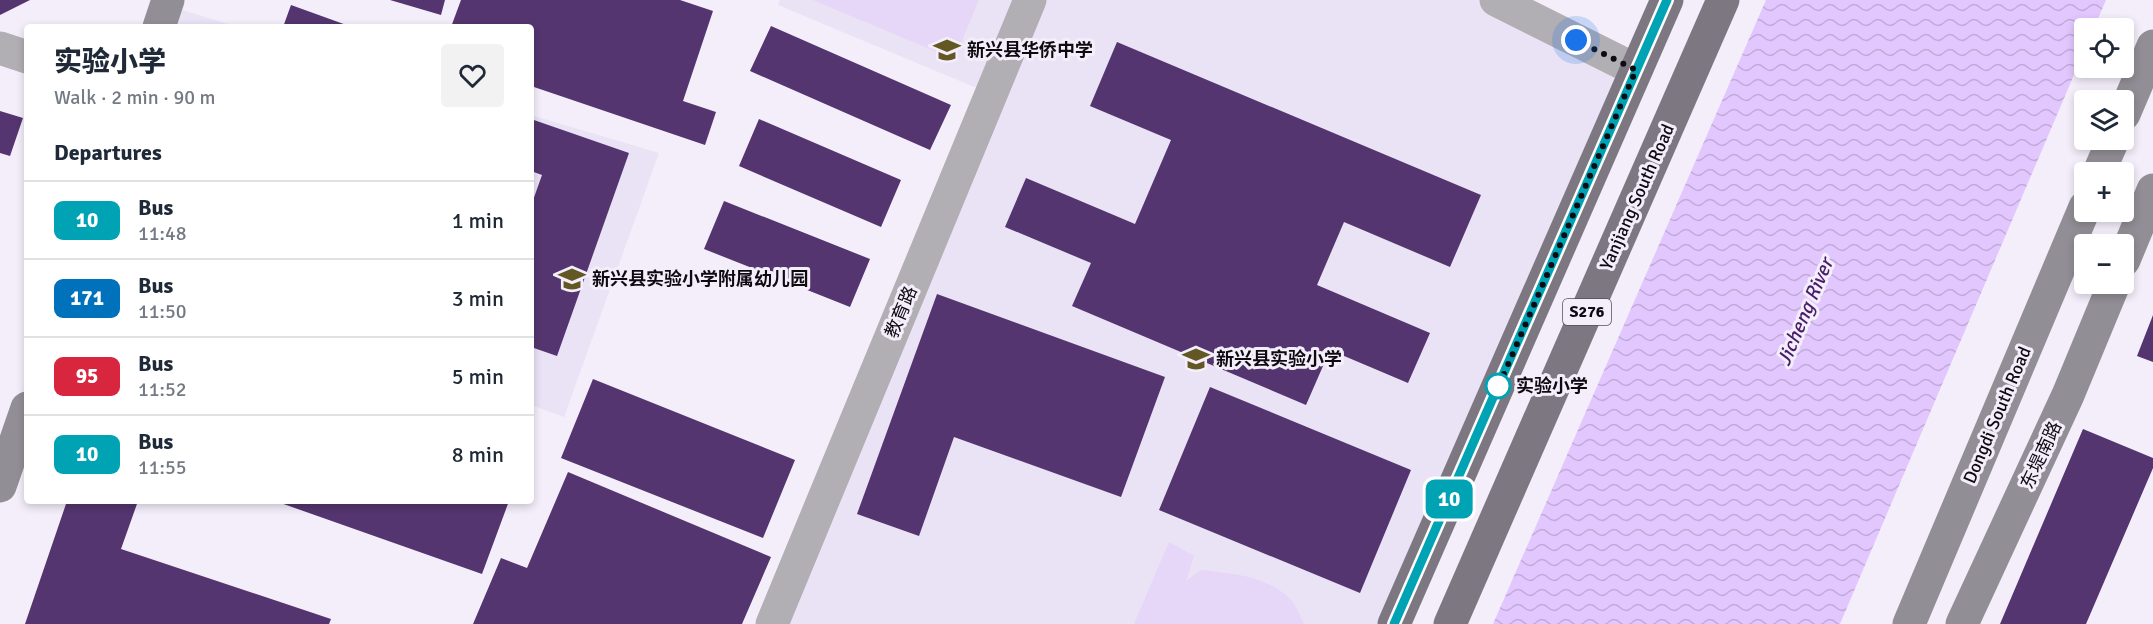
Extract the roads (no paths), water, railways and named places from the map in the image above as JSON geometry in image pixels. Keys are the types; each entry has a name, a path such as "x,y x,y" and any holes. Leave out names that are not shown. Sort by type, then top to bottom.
{"main road":[{"path":"160,24 168,0"},
{"name":"S276","path":"1394,624 1667,0"},
{"name":"Yanjiang South Road","path":"1450,624 1723,0"},
{"path":"2134,91 2153,46"},
{"path":"2134,236 2153,190"},
{"name":"Dongdi South Road","path":"1909,624 2079,222"},
{"name":"东堤南路","path":"1962,624 2068,395 2110,294"},
{"path":"0,486 24,417"}],"street":[{"name":"教育路","path":"771,624 1030,0"},
{"path":"1496,0 1636,70"},
{"path":"0,48 24,56"}],"water":[{"name":"Jicheng River","path":"1766,0 2106,0 2098,18 2074,18 2074,75 1840,624 1493,624"}],"place":[{"name":"新兴县华侨中学","path":"947,50"},
{"name":"新兴县实验小学附属幼儿园","path":"572,279"},
{"name":"新兴县实验小学","path":"1196,359"},
{"name":"实验小学","path":"1498,386"}]}
